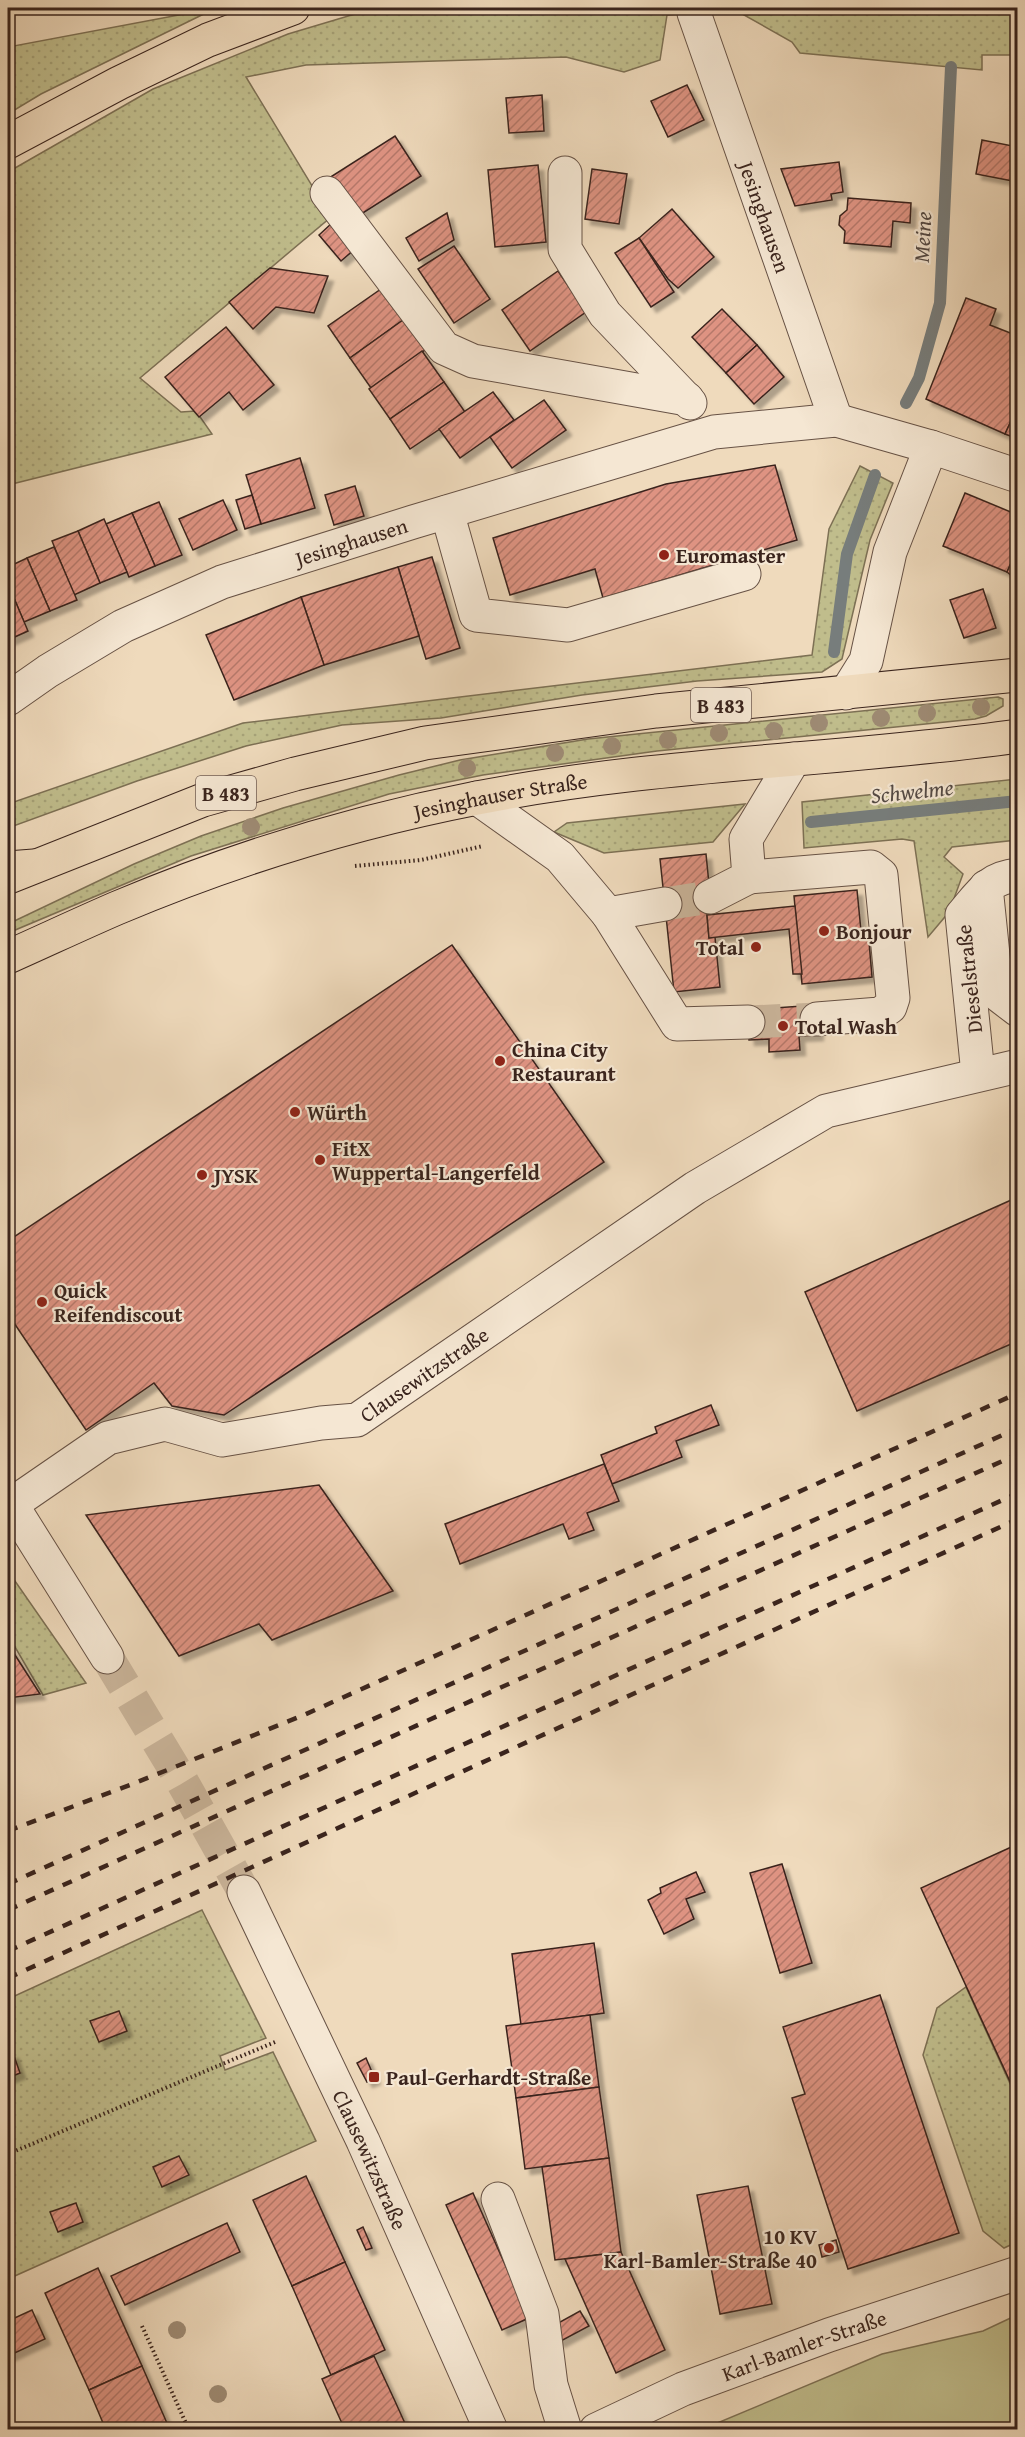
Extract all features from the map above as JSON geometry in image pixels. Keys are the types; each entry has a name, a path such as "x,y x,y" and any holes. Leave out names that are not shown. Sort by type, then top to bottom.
{"main road":[{"path":"8,142 119,83 208,40 293,8"},
{"name":"B 483","path":"16,871 203,800 295,774 425,743 656,711 1017,675"},
{"name":"Jesinghauser Straße","path":"8,957 119,907 237,862 338,830 477,798 658,771 1017,736"}],"street":[{"name":"Jesinghausen","path":"694,13 836,420"},
{"path":"565,173 565,249 605,314 687,399 714,432"},
{"path":"327,193 444,348 473,361 687,399"},
{"name":"Jesinghausen","path":"8,699 48,671 123,626 222,582 714,432 836,420 931,447 1017,476"},
{"path":"846,693 866,661 890,552 931,447"},
{"path":"447,512 476,615 568,625 744,574"},
{"path":"749,877 746,839 794,759"},
{"path":"477,798 560,857 608,914 677,1024 748,1022"},
{"path":"711,897 749,877 871,867 881,875 892,998 890,1007 880,1014 817,1019"},
{"name":"Dieselstraße","path":"978,1074 962,915 986,887 1002,877 1017,875"},
{"path":"986,887 998,994 1017,1010"},
{"path":"608,914 665,904"},
{"path":"978,1074 1017,1066"},
{"name":"Clausewitzstraße","path":"10,1502 108,1438 165,1424 222,1440 321,1423 357,1420 695,1188 826,1111 978,1074"},
{"path":"10,1502 107,1657"},
{"name":"Clausewitzstraße","path":"244,1892 363,2141 491,2430"},
{"path":"498,2199 542,2314 552,2385 565,2430"},
{"name":"Karl-Bamler-Straße","path":"596,2430 683,2389 829,2335 1017,2274"}],"path":[{"path":"8,2154 309,2028"},
{"path":"142,2326 189,2430"}],"shaded area":[{"path":"216,8 41,94 8,114 8,47"},
{"path":"375,8 1017,8 1017,55 982,55 982,70 800,53 792,42 737,11 667,15 660,60 624,72 566,57 306,65 246,77 331,217 140,378 181,412 196,411 212,434 8,485 8,172 153,89 288,34"},
{"path":"860,466 893,483 870,540 842,659 822,672 697,681 582,695 441,718 342,725 246,746 137,781 8,828 8,804 243,723 812,655 829,529"},
{"path":"998,697 1003,699 1003,706 986,716 975,719 657,751 483,775 389,794 191,856 8,933 8,924 134,864 201,836 283,808 460,760 588,739"},
{"path":"1017,779 1017,840 952,847 944,857 963,874 949,912 928,937 914,841 902,839 804,848 802,802"},
{"path":"745,804 713,842 604,853 554,832 567,823"},
{"path":"8,1571 86,1683 43,1695 8,1635"},
{"path":"202,1910 266,2038 220,2056 225,2070 273,2052 316,2141 8,2279 8,1999"},
{"path":"966,1987 1017,2099 1017,2242 1004,2248 983,2231 923,2055 937,2008"},
{"path":"1017,2315 1017,2429 703,2429 882,2354 983,2331"}],"building":[{"path":"687,85 704,120 668,137 651,101"},
{"path":"542,95 544,131 509,133 506,98"},
{"path":"395,136 421,176 355,218 329,178"},
{"path":"982,140 1018,147 1018,182 976,174"},
{"path":"839,162 843,192 831,194 832,200 795,206 781,169"},
{"path":"538,165 546,242 495,247 488,170"},
{"path":"592,169 627,174 619,224 585,219"},
{"path":"848,198 911,203 910,223 893,221 891,247 844,243 845,231 839,225 840,216 847,210"},
{"path":"672,209 714,257 678,288 668,279 639,238"},
{"path":"447,213 454,240 419,261 406,238"},
{"path":"332,223 355,249 341,261 319,235"},
{"path":"639,238 674,292 651,307 615,253"},
{"path":"454,246 490,299 454,323 418,269"},
{"path":"270,268 328,276 314,313 276,307 253,329 229,302"},
{"path":"558,271 586,312 530,351 502,310"},
{"path":"381,289 403,320 350,358 328,326"},
{"path":"966,298 996,309 990,325 1018,336 1018,406 1005,434 926,399"},
{"path":"722,309 757,345 726,373 692,337"},
{"path":"403,320 425,350 371,388 350,358"},
{"path":"226,327 274,385 243,410 229,392 199,417 165,377"},
{"path":"757,345 784,377 754,404 726,373"},
{"path":"422,351 444,382 390,419 369,389"},
{"path":"444,382 465,412 410,449 390,419"},
{"path":"493,392 514,420 460,458 439,429"},
{"path":"544,400 566,430 512,468 490,437"},
{"path":"1018,406 1018,439 1005,434"},
{"path":"300,458 315,508 261,524 246,475"},
{"path":"775,465 797,540 603,598 595,569 510,595 493,538 666,484"},
{"path":"355,486 364,516 334,525 325,495"},
{"path":"965,493 1018,515 1018,548 1007,572 943,546"},
{"path":"252,495 261,524 245,529 236,500"},
{"path":"223,500 237,530 193,550 179,519"},
{"path":"159,502 182,555 155,566 132,513"},
{"path":"132,513 155,566 129,577 106,524"},
{"path":"104,519 127,572 100,583 78,531"},
{"path":"78,531 100,583 74,595 52,541"},
{"path":"54,547 77,600 50,611 27,558"},
{"path":"1018,548 1018,581 1007,572"},
{"path":"432,557 460,648 426,659 398,567"},
{"path":"27,558 50,611 24,622 8,584 8,567"},
{"path":"398,567 419,636 324,665 301,597"},
{"path":"8,584 28,631 8,640"},
{"path":"983,589 996,628 964,638 950,600"},
{"path":"301,597 324,665 234,700 206,635"},
{"path":"706,854 712,914 707,915 709,938 715,937 720,987 674,992 660,859"},
{"path":"857,890 861,931 868,930 872,977 802,984 794,896"},
{"path":"795,906 802,974 793,974 789,929 709,938 707,915"},
{"path":"452,945 604,1162 224,1415 172,1406 154,1383 86,1430 8,1314 8,1241"},
{"name":"Total Wash","path":"816,1005 818,1035 799,1036 800,1050 769,1052 769,1039 749,1040 747,1010"},
{"path":"1018,1197 1018,1341 857,1411 805,1292"},
{"path":"711,1405 719,1425 676,1441 682,1457 612,1484 601,1455 657,1433 655,1427"},
{"path":"604,1464 619,1501 587,1513 594,1530 569,1539 563,1524 460,1564 445,1524"},
{"path":"319,1485 393,1591 272,1640 259,1624 179,1656 86,1515"},
{"path":"8,1644 40,1694 8,1698"},
{"path":"1018,1844 1018,2099 921,1888"},
{"path":"782,1864 812,1963 780,1973 750,1873"},
{"path":"696,1872 705,1892 686,1899 694,1919 664,1934 648,1900 661,1893 660,1888"},
{"path":"594,1943 604,2013 521,2025 512,1954"},
{"path":"880,1995 959,2233 848,2269 792,2098 805,2094 783,2027"},
{"path":"119,2011 127,2031 99,2042 90,2021"},
{"path":"590,2015 599,2087 516,2098 506,2026"},
{"path":"13,2053 20,2073 8,2078 8,2055"},
{"path":"366,2058 375,2079 367,2082 357,2063"},
{"path":"599,2087 609,2158 525,2169 516,2098"},
{"path":"179,2156 189,2175 162,2187 153,2167"},
{"path":"609,2158 621,2252 555,2260 542,2167"},
{"path":"306,2176 345,2262 292,2286 253,2200"},
{"path":"748,2186 772,2304 720,2314 697,2195"},
{"path":"473,2193 529,2318 502,2330 446,2205"},
{"path":"76,2203 83,2222 58,2232 50,2212"},
{"path":"227,2223 240,2252 125,2305 111,2276"},
{"path":"363,2227 372,2248 366,2250 357,2230"},
{"name":"10 KV Karl-Bamler-Straße 40","path":"836,2240 839,2252 822,2257 819,2245"},
{"path":"621,2252 665,2350 616,2373 565,2259"},
{"path":"345,2262 385,2350 331,2375 292,2286"},
{"path":"98,2268 142,2366 89,2390 45,2293"},
{"path":"32,2310 45,2339 8,2356 8,2321"},
{"path":"580,2311 589,2326 559,2342 551,2327"},
{"path":"374,2356 408,2430 345,2430 322,2379"},
{"path":"142,2366 170,2430 106,2430 89,2390"}],"waterway":[{"name":"Meine","path":"906,403 919,378 940,303 951,67"},
{"name":"Meine","path":"834,652 847,554 875,475"},
{"name":"Schwelme","path":"811,822 1018,801"}],"tunnel":[{"path":"665,904 710,897"},
{"path":"748,1022 817,1019"},
{"path":"107,1657 183,1783 244,1892"}],"railway":[{"path":"8,1831 304,1715 1018,1393"},
{"path":"8,1884 1018,1428"},
{"path":"8,1910 1018,1454"},
{"path":"8,1951 1018,1493"},
{"path":"8,1978 1018,1519"}],"place":[{"name":"Euromaster","path":"664,555"},
{"name":"Bonjour","path":"824,931"},
{"name":"Total","path":"756,947"},
{"name":"Total Wash","path":"783,1026"},
{"name":"China City Restaurant","path":"500,1061"},
{"name":"Würth","path":"295,1112"},
{"name":"FitX Wuppertal-Langerfeld","path":"320,1160"},
{"name":"JYSK","path":"202,1175"},
{"name":"Quick Reifendiscout","path":"42,1302"},
{"name":"Paul-Gerhardt-Straße","path":"374,2077"},
{"name":"10 KV Karl-Bamler-Straße 40","path":"829,2248"}]}
